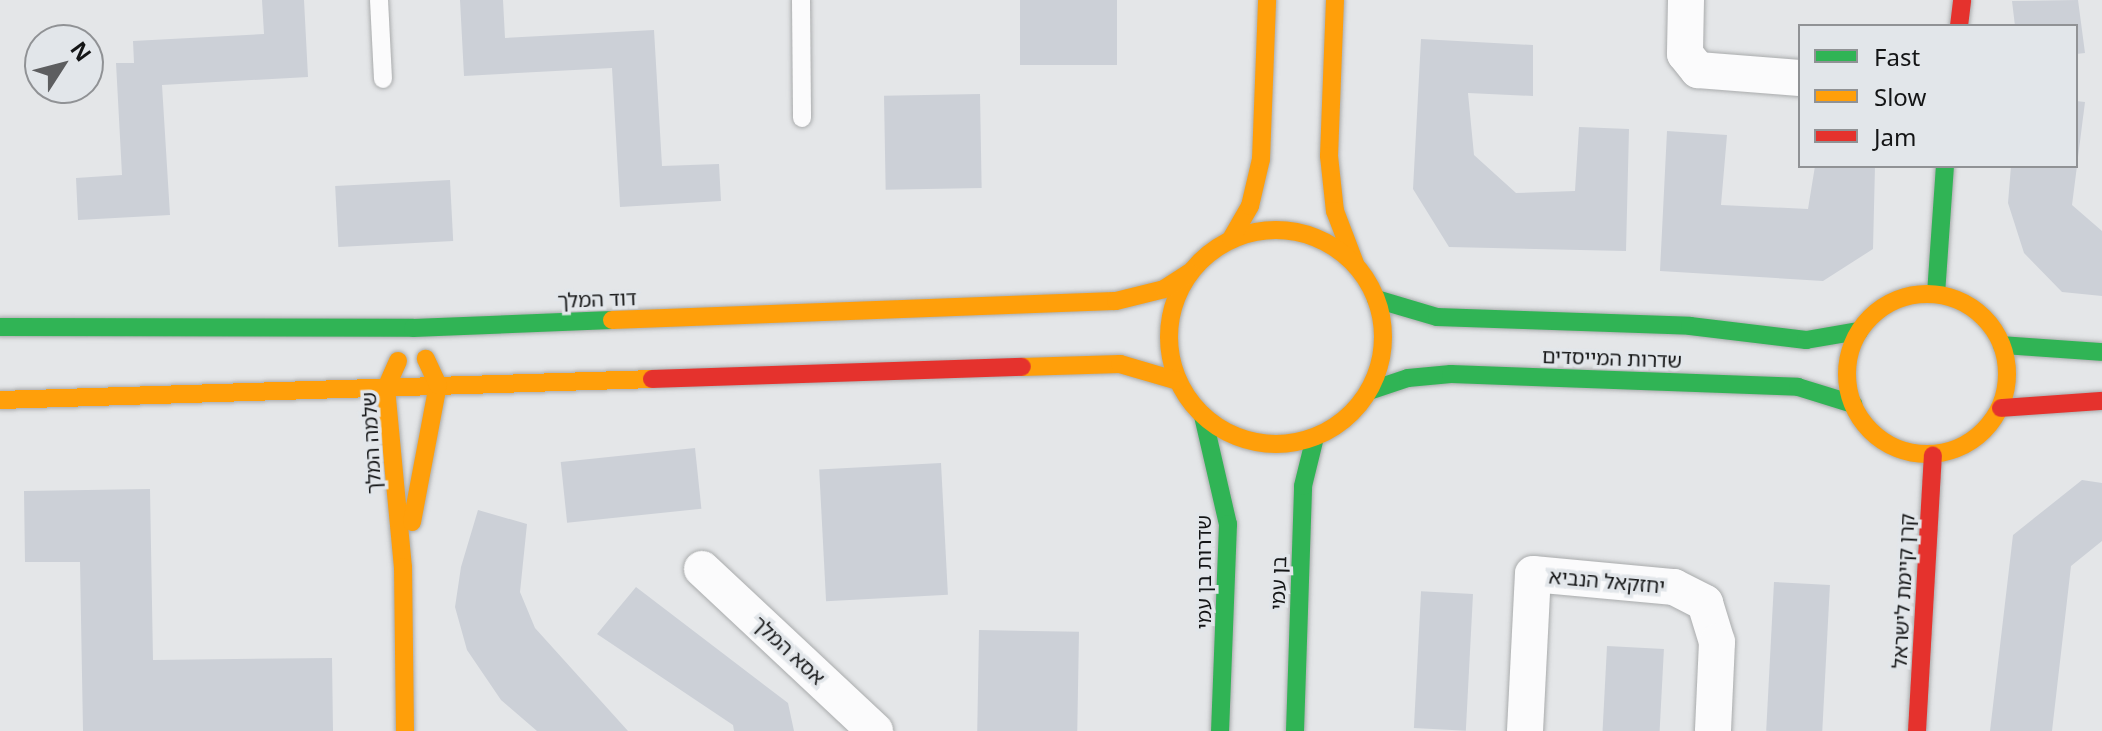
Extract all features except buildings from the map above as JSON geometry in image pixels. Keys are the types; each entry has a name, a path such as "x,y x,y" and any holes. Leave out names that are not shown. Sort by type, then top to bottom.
{"street":[{"path":"1267,0 1261,159 1250,206 1231,239 1189,273 1175,298 1169,325 1178,381 1203,416 1256,442 1292,444 1336,426 1369,391 1383,346 1376,299 1356,266 1335,211 1329,156 1335,0"},
{"path":"1686,0 1685,54 1698,70 1798,78"},
{"path":"1959,24 1962,0"},
{"path":"1936,294 1945,168"},
{"path":"1231,239 1257,231 1311,235 1356,266"},
{"name":"דוד המלך","path":"0,327 413,328 1116,301 1164,289 1189,273"},
{"path":"1936,294 1977,311 2002,345 2008,377 2001,408 1973,441 1933,455 1908,452 1884,442 1853,404 1848,360 1859,331 1890,303 1936,294"},
{"name":"שדרות המייסדים","path":"1376,299 1437,317 1690,326 1806,340 1859,331"},
{"path":"413,328 438,385"},
{"name":"שלמה המלך","path":"405,731 403,567 386,388 413,328"},
{"path":"2002,345 2102,352"},
{"path":"0,400 1120,364 1178,381"},
{"name":"שדרות המייסדים","path":"1369,391 1408,378 1451,374 1798,387 1853,404"},
{"name":"שלמה המלך","path":"403,567 438,385"},
{"path":"2001,408 2102,401"},
{"name":"שדרות בן עמי","path":"1203,416 1228,524 1220,731"},
{"name":"בן עמי","path":"1295,731 1303,486 1315,437"},
{"name":"קרן קיימת לישראל","path":"1917,731 1933,455"},
{"name":"אסא המלך","path":"702,569 875,731"},
{"name":"יחזקאל הנביא","path":"1525,731 1533,574 1674,587 1705,603 1717,642 1713,731"}],"lane":[{"path":"379,0 383,79"},
{"path":"801,0 802,118"}],"traffic: fast":[{"path":"1936,294 1945,168"},
{"path":"1376,299 1437,317 1690,326 1806,340 1859,331"},
{"path":"0,327 413,328 612,320"},
{"path":"2002,345 2102,352"},
{"path":"1369,391 1408,378 1451,374 1798,387 1853,404"},
{"path":"1203,416 1228,524 1220,731"},
{"path":"1295,731 1303,486 1315,437"}],"traffic: slow":[{"path":"1231,239 1250,206 1261,159 1267,0"},
{"path":"1335,0 1329,156 1335,211 1356,266"},
{"path":"1276,230 1317,238 1352,261 1375,296 1383,337 1375,378 1352,413 1317,436 1276,444 1235,436 1200,413 1177,378 1169,337 1177,296 1200,261 1235,238 1276,230"},
{"path":"612,320 1116,301 1164,289 1189,273"},
{"path":"1927,294 1958,300 1984,317 2001,343 2007,374 2001,405 1984,431 1958,448 1927,454 1896,448 1870,431 1853,405 1847,374 1853,343 1870,317 1896,300 1927,294"},
{"path":"412,522 438,385 426,359"},
{"path":"398,361 386,388 403,567 405,731"},
{"path":"1022,367 1120,364 1178,381"},
{"path":"0,400 652,379"}],"traffic: jam":[{"path":"1959,24 1962,0"},
{"path":"652,379 1022,367"},
{"path":"2001,408 2102,401"},
{"path":"1917,731 1933,455"}]}
